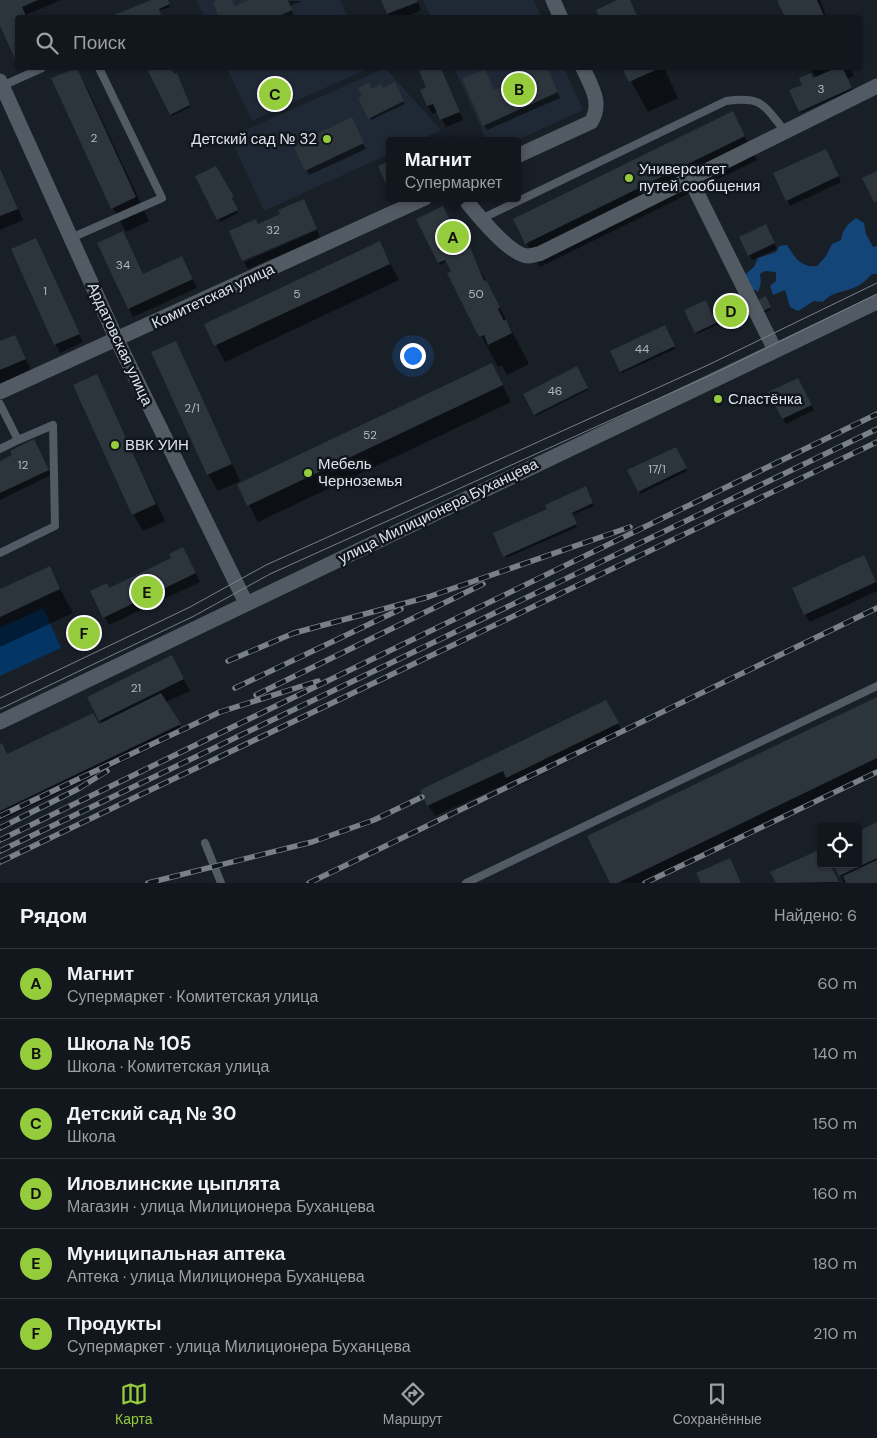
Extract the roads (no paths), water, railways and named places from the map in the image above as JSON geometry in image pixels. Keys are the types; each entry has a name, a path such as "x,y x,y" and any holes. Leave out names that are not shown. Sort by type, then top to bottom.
{"street":[{"path":"556,1 560,15"},
{"path":"521,154 591,122 597,113 597,101 583,70"},
{"name":"Ардатовская улица","path":"1,83 117,340 246,603"},
{"path":"467,202 481,219 516,252 527,256 539,254 877,86"},
{"path":"690,180 775,350"},
{"name":"Комитетская улица","path":"0,392 416,202"},
{"name":"улица Милиционера Буханцева","path":"0,722 877,302"}],"lane":[{"path":"1,83 37,70"},
{"path":"71,238 162,198 100,70"},
{"path":"521,200 726,101 752,99 762,103 785,131"},
{"path":"481,219 516,202"},
{"path":"0,404 18,440"},
{"path":"0,449 53,425 55,526 0,553"},
{"path":"466,883 877,686"},
{"path":"205,843 221,883"}],"tram line":[{"path":"0,698 190,607 266,565 708,365 877,283"},
{"path":"0,709 194,616 270,574 713,374 877,294"}],"railway":[{"path":"0,840 877,414"},
{"path":"0,851 877,429"},
{"path":"0,862 877,442"},
{"path":"228,661 294,633 428,597 630,527"},
{"path":"256,695 483,584"},
{"path":"309,883 877,608"},
{"path":"235,688 401,609"},
{"path":"0,816 220,712 318,681"},
{"path":"0,828 78,789 107,771"},
{"path":"645,883 877,772"},
{"path":"148,883 312,842 374,820 422,797"}],"place":[{"name":"Школа № 105","path":"519,89"},
{"name":"Детский сад № 30","path":"275,94"},
{"name":"Детский сад № 32","path":"327,139"},
{"name":"Университет путей сообщения","path":"629,178"},
{"name":"Магнит","path":"453,237"},
{"name":"Иловлинские цыплята","path":"731,311"},
{"name":"Сластёнка","path":"718,399"},
{"name":"ВВК УИН","path":"115,445"},
{"name":"Мебель Черноземья","path":"308,473"},
{"name":"Муниципальная аптека","path":"147,592"},
{"name":"Продукты","path":"84,633"}]}
